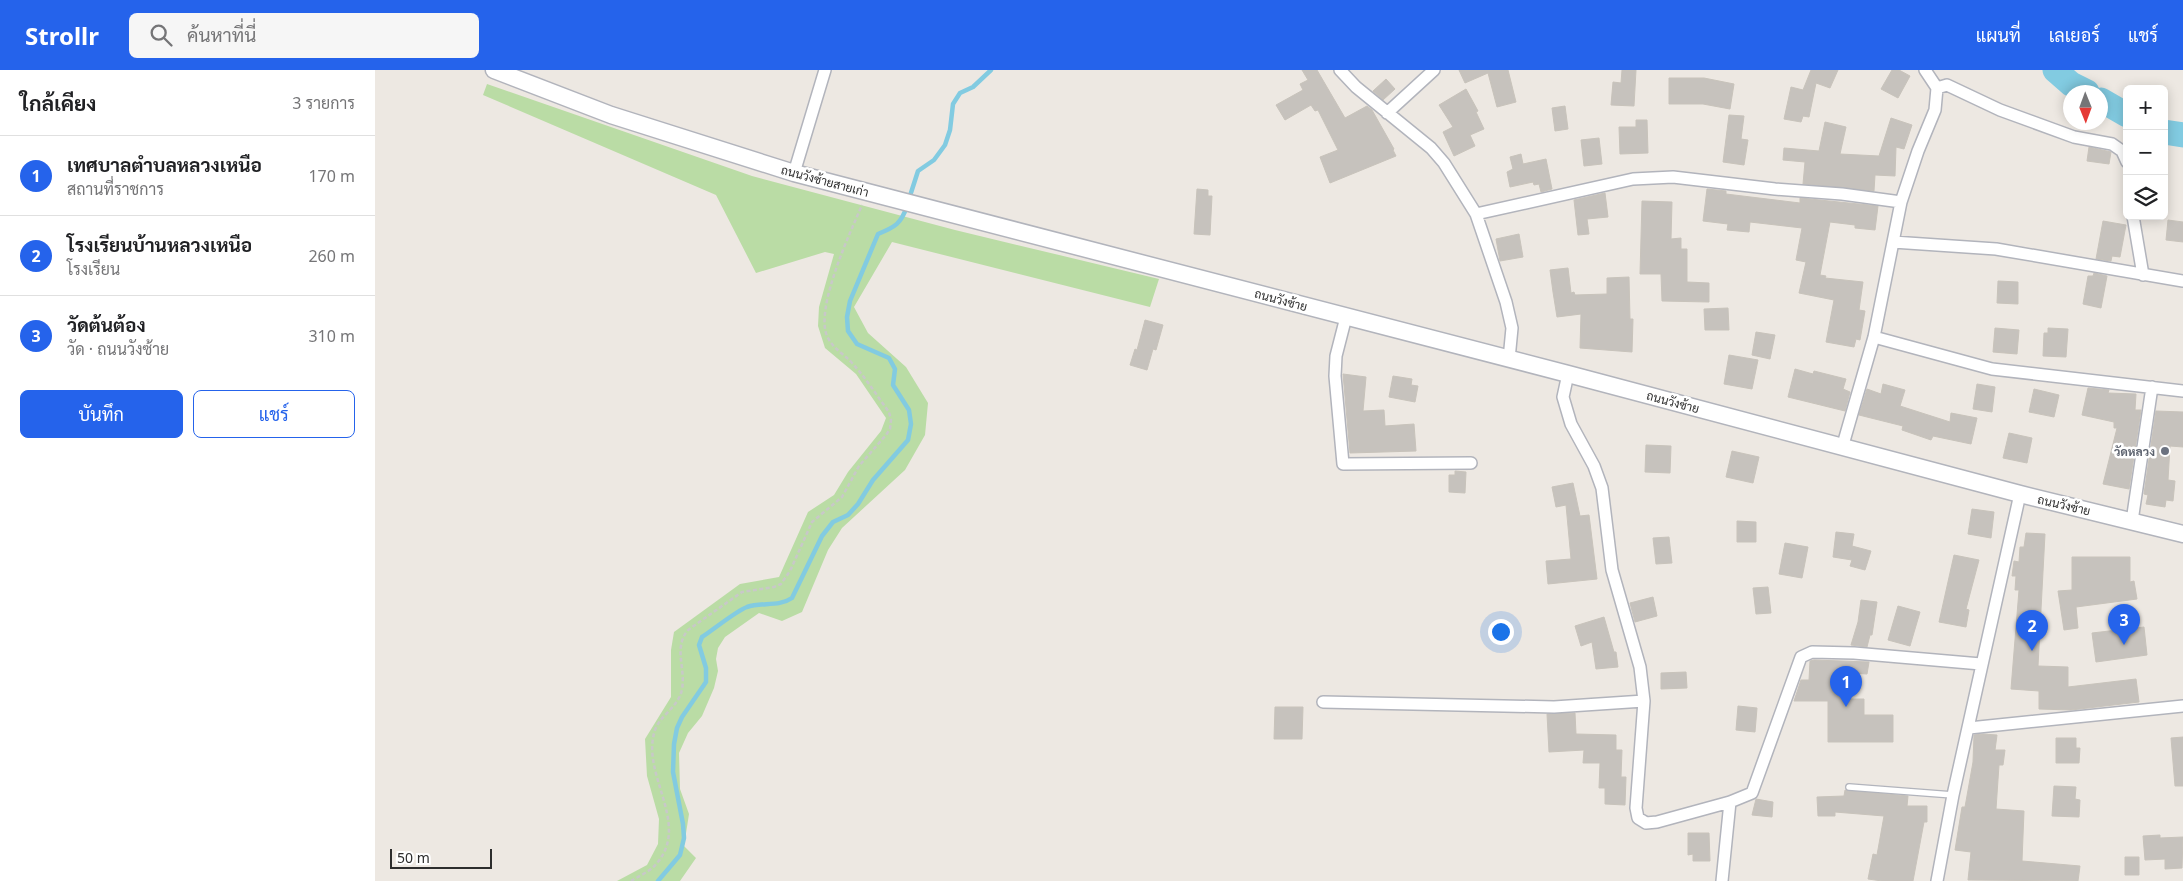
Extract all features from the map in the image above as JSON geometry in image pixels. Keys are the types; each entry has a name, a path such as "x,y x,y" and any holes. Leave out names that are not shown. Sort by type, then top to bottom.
{"main road":[{"name":"ถนนวังซ้ายสายเก่า","path":"494,70 514,73 611,115 794,173 1163,269"},
{"name":"ถนนวังซ้าย","path":"1163,269 1568,374 1842,448 2183,534"}],"street":[{"path":"794,173 825,70"},
{"path":"1340,70 1431,148 1444,163 1476,214 1506,302 1512,328 1509,359"},
{"path":"1387,112 1433,70"},
{"path":"1842,448 1874,337 1901,202 1918,151 1935,110 1937,88 1925,70"},
{"path":"1937,88 1947,85 2000,110 2074,137 2112,144 2123,153"},
{"path":"1476,214 1633,179 1673,177 1775,189 1842,194 1901,202"},
{"path":"2134,220 2143,275"},
{"path":"1893,242 1996,249 2183,281"},
{"path":"1345,316 1336,362 1343,464 1471,463"},
{"path":"1874,337 1992,369 2183,391"},
{"path":"1568,374 1563,397 1571,424 1602,488 1612,570 1639,667 1644,701 1636,808 1638,818 1646,823 1657,822 1730,802 1751,794 1801,657 1812,652 1854,653 1981,664"},
{"path":"2132,521 2152,387"},
{"path":"1937,881 1981,664 2020,494"},
{"path":"1323,702 1554,707 1644,701"},
{"path":"1969,728 2183,706"},
{"path":"1722,881 1730,802"}],"lane":[{"path":"1849,787 1953,795"}],"path":[{"path":"631,881 656,864 663,852 667,838 668,815 655,771 652,749 655,729 681,696 683,686 680,649 682,636 741,592 774,587 781,584 790,571 812,522 842,497 859,466 890,429 891,420 889,412 852,363 834,348 826,334 823,320 843,248 868,193"}],"green space":[{"path":"487,84 752,176 955,230 1159,279 1150,307 892,242 854,307 868,333 906,367 928,403 925,435 905,470 842,528 828,550 802,612 782,621 759,613 725,637 718,648 716,659 718,671 714,688 702,716 688,733 679,753 680,789 689,814 684,846 696,858 680,881 617,881 647,865 658,844 659,819 647,776 645,739 671,697 671,650 674,632 740,584 779,577 808,512 834,495 848,472 881,431 886,418 856,374 825,348 818,326 819,307 834,254 825,252 756,273 716,195 483,95"}],"building":[{"path":"1302,70 1317,70 1345,118 1367,106 1372,110 1396,156 1330,183 1320,157 1338,150 1318,110 1315,111 1311,105 1285,120 1276,105 1303,90 1300,84 1308,80"},
{"path":"1459,70 1508,70 1516,102 1497,107 1488,73 1465,83"},
{"path":"1622,70 1636,70 1634,106 1611,105 1613,82 1621,83"},
{"path":"1811,70 1838,70 1830,88 1816,83 1809,117 1803,116 1801,122 1784,119 1791,87 1803,90"},
{"path":"1892,70 1899,70 1910,76 1898,98 1881,89"},
{"path":"1669,78 1704,78 1734,84 1730,109 1703,104 1669,104"},
{"path":"1386,79 1395,89 1383,100 1373,91"},
{"path":"1466,89 1478,111 1476,112 1484,129 1470,135 1475,146 1454,156 1443,132 1453,127 1439,105"},
{"path":"1565,106 1568,129 1555,131 1552,108"},
{"path":"1729,115 1744,116 1741,139 1748,140 1744,165 1723,162"},
{"path":"1891,118 1912,125 1904,149 1896,147 1895,176 1875,175 1874,191 1803,184 1805,162 1783,160 1784,148 1819,151 1825,122 1846,127 1840,154 1879,156"},
{"path":"1636,120 1647,120 1648,153 1620,154 1619,127 1636,127"},
{"path":"1599,138 1602,164 1584,166 1581,140"},
{"path":"2089,147 2111,152 2109,164 2087,161"},
{"path":"1521,154 1523,164 1546,159 1552,189 1541,192 1539,184 1534,185 1533,182 1510,187 1507,172 1513,169 1510,157"},
{"path":"1197,189 1208,190 1208,196 1212,196 1210,235 1194,234"},
{"path":"1707,189 1726,191 1726,194 1800,203 1800,198 1878,206 1875,230 1855,228 1855,225 1830,222 1820,275 1826,276 1825,278 1863,282 1859,310 1865,311 1860,340 1856,339 1854,347 1826,342 1834,300 1799,293 1806,262 1796,260 1802,228 1750,222 1749,232 1727,230 1728,224 1703,221"},
{"path":"1605,193 1608,217 1587,219 1589,234 1578,235 1574,200"},
{"path":"1642,201 1672,202 1671,239 1681,238 1681,249 1687,249 1687,282 1709,283 1709,302 1662,301 1661,274 1640,274"},
{"path":"2168,220 2183,222 2183,242 2166,240"},
{"path":"2103,221 2126,225 2120,257 2112,256 2111,261 2096,259"},
{"path":"1519,234 1523,257 1500,261 1496,239"},
{"path":"1568,268 1571,293 1574,292 1575,295 1607,294 1607,278 1629,277 1630,319 1633,319 1632,352 1580,348 1581,314 1557,317 1553,292 1550,270"},
{"path":"2094,273 2107,276 2101,308 2083,304 2088,276 2093,276"},
{"path":"1998,281 2018,282 2018,304 1997,303"},
{"path":"1728,308 1729,330 1705,330 1704,309"},
{"path":"1145,320 1163,325 1156,350 1153,349 1147,370 1130,365 1135,349 1137,350"},
{"path":"1995,328 2019,330 2017,354 1993,352"},
{"path":"2048,328 2068,329 2066,357 2043,356 2044,333 2048,333"},
{"path":"1756,332 1775,335 1770,359 1752,355"},
{"path":"1729,355 1758,360 1752,389 1724,384"},
{"path":"1795,369 1813,374 1814,371 1846,379 1843,389 1850,392 1845,411 1788,397"},
{"path":"1343,374 1366,377 1363,411 1384,410 1385,426 1414,424 1416,451 1350,453"},
{"path":"1393,376 1412,379 1411,385 1418,386 1415,402 1389,397"},
{"path":"1883,384 1905,390 1900,406 1950,422 1951,413 1977,418 1971,444 1933,436 1931,440 1902,430 1903,426 1859,415 1867,389 1881,394"},
{"path":"1977,384 1995,387 1992,412 1973,409"},
{"path":"2088,388 2109,390 2108,393 2136,394 2135,410 2141,410 2129,489 2103,484 2117,428 2114,428 2114,422 2082,415"},
{"path":"2034,389 2059,395 2054,417 2029,412"},
{"path":"2156,411 2183,412 2183,447 2170,446 2168,480 2175,481 2173,501 2166,500 2165,507 2146,504 2148,495 2144,494"},
{"path":"2009,433 2032,438 2027,463 2003,458"},
{"path":"1646,445 1671,446 1670,473 1645,472"},
{"path":"1732,451 1759,457 1753,483 1726,477"},
{"path":"1455,471 1466,472 1465,493 1449,492 1449,475 1455,475"},
{"path":"1573,483 1580,516 1589,515 1597,579 1548,584 1546,561 1571,559 1566,505 1556,507 1552,487"},
{"path":"1972,509 1994,512 1991,538 1968,534"},
{"path":"1737,521 1756,522 1756,542 1737,542"},
{"path":"1836,532 1854,534 1852,546 1871,551 1865,570 1850,566 1852,560 1833,557"},
{"path":"2026,533 2045,534 2038,666 2068,667 2068,687 2136,679 2139,702 2071,710 2039,709 2039,691 2011,689 2019,590 2015,590 2016,576 2012,576 2014,561 2019,562 2020,547 2024,547"},
{"path":"1669,537 1672,563 1656,564 1653,538"},
{"path":"1785,543 1808,547 1802,578 1779,574"},
{"path":"1954,555 1979,560 1966,609 1969,610 1966,627 1939,622"},
{"path":"2072,557 2130,557 2130,582 2134,581 2137,599 2076,607 2078,628 2064,630 2058,591 2072,590"},
{"path":"1768,587 1771,613 1756,614 1753,588"},
{"path":"1653,597 1657,616 1635,622 1630,603"},
{"path":"1861,600 1877,602 1872,635 1870,635 1867,647 1851,645 1858,622"},
{"path":"1898,606 1920,612 1910,646 1888,640"},
{"path":"1604,617 1614,652 1616,652 1618,667 1596,669 1592,642 1581,646 1575,626"},
{"path":"2144,627 2147,655 2096,662 2092,633"},
{"path":"1810,661 1869,662 1867,674 1851,673 1850,699 1864,699 1864,715 1893,715 1893,742 1828,742 1828,701 1794,701 1801,680 1809,680"},
{"path":"1686,672 1687,688 1661,689 1661,673"},
{"path":"1738,706 1757,708 1755,732 1736,730"},
{"path":"1275,707 1303,707 1302,739 1274,739"},
{"path":"1575,713 1576,734 1616,735 1616,750 1622,750 1621,777 1626,777 1625,805 1605,804 1605,788 1599,788 1600,763 1583,763 1584,750 1549,752 1547,714"},
{"path":"1974,735 1997,735 1995,750 2005,750 2003,765 1999,765 1996,809 2024,811 2022,861 2080,866 2078,881 1968,880 1971,852 1955,850 1962,807 1965,807 1973,762"},
{"path":"2183,737 2183,786 2175,786 2171,738"},
{"path":"2056,738 2076,738 2076,748 2080,748 2079,763 2056,763"},
{"path":"2054,786 2076,787 2075,799 2080,800 2079,817 2052,816"},
{"path":"1845,790 1908,796 1907,806 1927,806 1927,822 1924,822 1913,881 1868,879 1873,854 1877,855 1884,816 1835,812 1835,816 1818,816 1817,797 1844,796"},
{"path":"1756,799 1773,802 1772,817 1752,815"},
{"path":"1688,833 1709,833 1710,861 1693,861 1693,854 1688,855"},
{"path":"2160,835 2160,838 2183,837 2182,868 2165,869 2165,859 2145,860 2143,836"},
{"path":"2125,857 2139,857 2139,875 2125,875"}],"waterway":[{"path":"909,199 918,171 934,160 945,145 950,130 953,104 960,93 973,87 991,70"},
{"path":"2055,70 2073,85"},
{"path":"2108,104 2123,113"},
{"path":"2168,133 2183,135"},
{"path":"658,881 680,855 684,838 673,772 674,744 677,728 682,717 706,682 706,668 699,645 702,637 742,609 787,601 792,598 822,536 833,522 848,515 858,504 873,480 908,440 911,424 909,410 893,385 895,369 889,358 857,344 848,331 847,317 850,301 878,234 897,224 907,206"}],"place":[{"name":"วัดหลวง","path":"2165,451"},
{"name":"วัดต้นต้อง","path":"2124,645"},
{"name":"โรงเรียนบ้านหลวงเหนือ","path":"2032,651"},
{"name":"เทศบาลตำบลหลวงเหนือ","path":"1846,707"}]}
